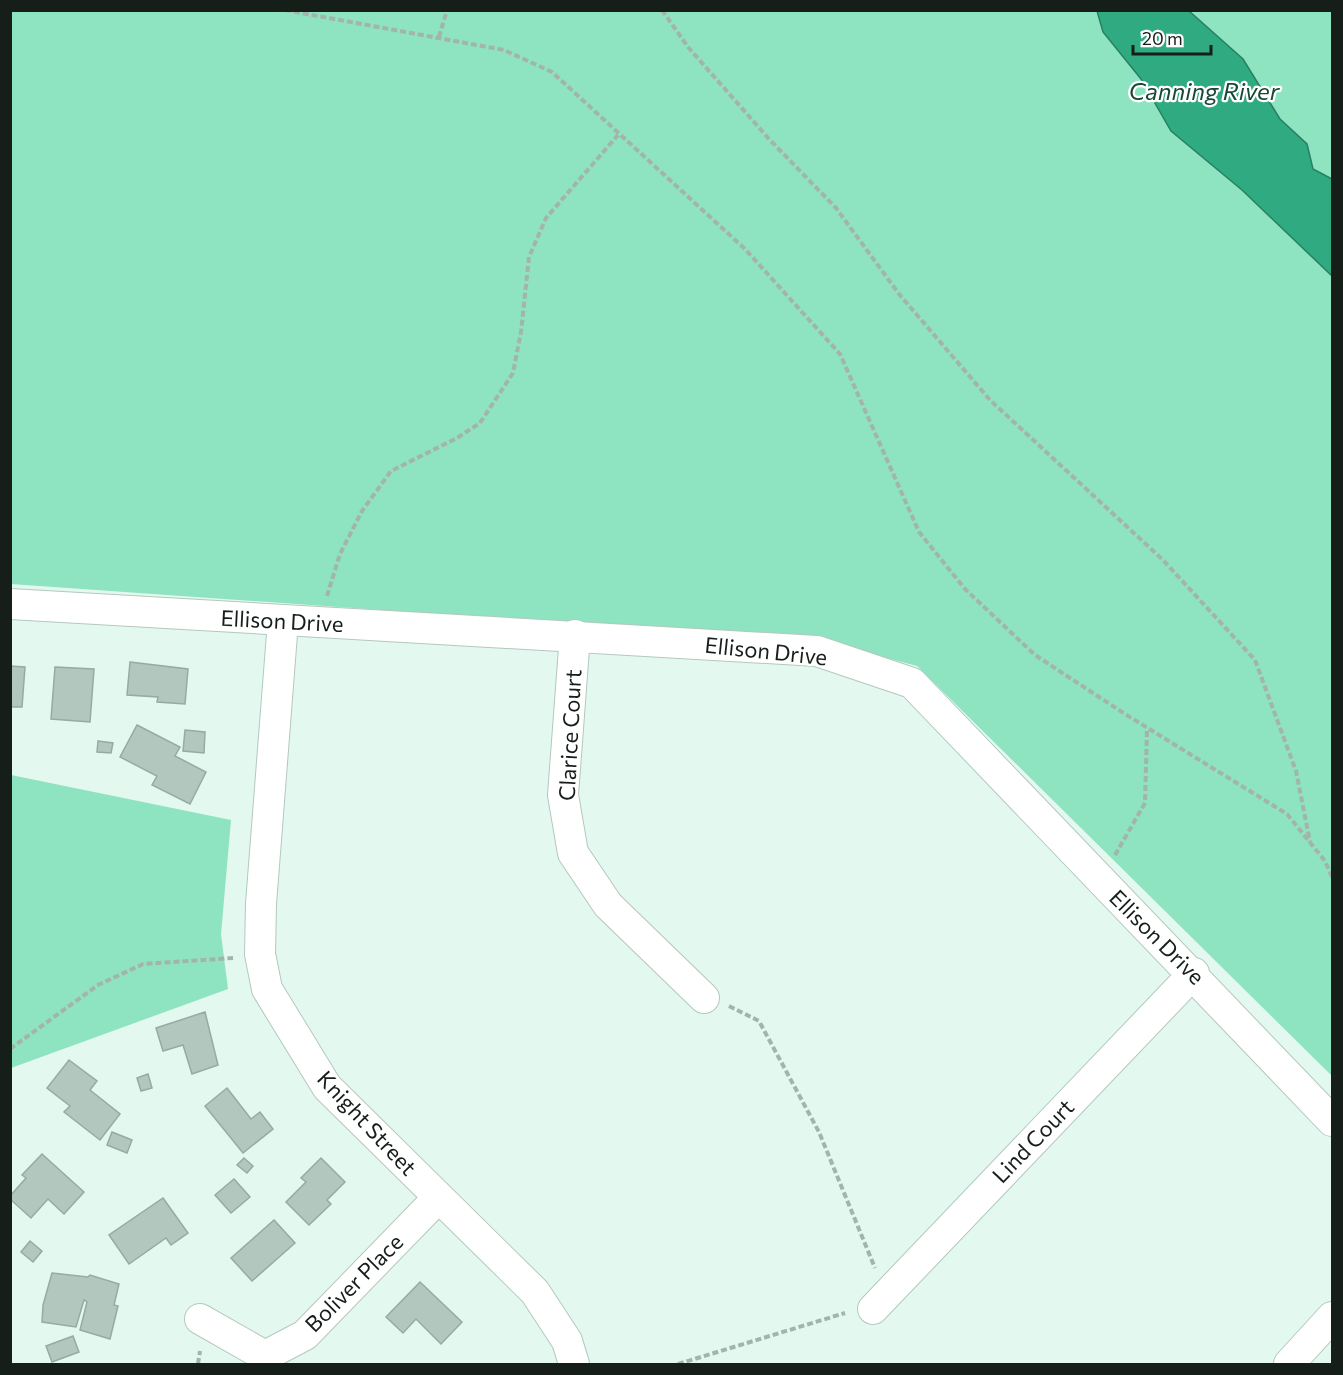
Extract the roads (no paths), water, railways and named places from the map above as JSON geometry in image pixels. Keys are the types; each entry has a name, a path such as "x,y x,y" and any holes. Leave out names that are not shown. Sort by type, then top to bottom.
{"street":[{"name":"Ellison Drive","path":"10,604 319,623 575,635 817,651 912,683 1100,880 1194,973 1332,1121"},
{"name":"Knight Street","path":"283,621 261,904 260,954 267,989 327,1087 535,1292 567,1341 574,1365"},
{"name":"Clarice Court","path":"575,635 563,795 573,853 608,905 704,998"},
{"name":"Lind Court","path":"882,1300 1194,973"},
{"name":"Boliver Place","path":"200,1319 265,1356 305,1335 438,1198"},
{"path":"1289,1365 1332,1317"}],"water":[{"name":"Canning River","path":"1097,11 1189,11 1243,59 1280,119 1307,144 1313,169 1332,179 1332,276 1242,190 1171,131 1141,79 1103,32"}]}
